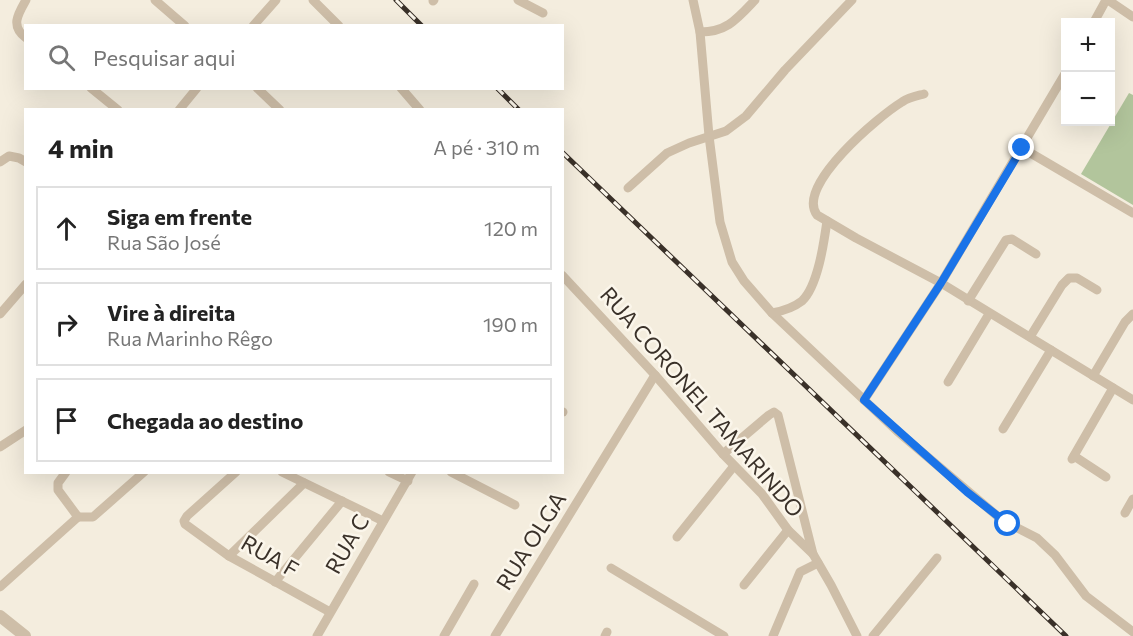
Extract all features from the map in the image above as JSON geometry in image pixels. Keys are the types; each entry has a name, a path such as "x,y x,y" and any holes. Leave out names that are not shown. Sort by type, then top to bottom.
{"street":[{"path":"24,36 17,29 15,19 26,0"},
{"path":"155,0 183,24"},
{"path":"255,24 276,0"},
{"path":"313,0 337,24"},
{"path":"518,0 543,13"},
{"path":"693,0 700,32 709,136 720,222 732,262 744,280 772,313 864,400 967,492 1002,520 1037,538 1055,555 1086,596 1133,632"},
{"path":"700,32 714,32 726,27 755,0"},
{"path":"628,188 667,153 726,131 752,110 785,70 852,0"},
{"path":"1096,18 1107,0 1133,17"},
{"path":"864,400 941,283 1061,79"},
{"path":"93,90 116,108"},
{"path":"181,108 195,90"},
{"path":"259,90 278,108"},
{"path":"402,90 418,108"},
{"path":"924,94 911,97 888,111 860,134 822,180 813,200 813,210 827,221 941,283 1133,400"},
{"path":"1022,148 1133,213"},
{"path":"0,162 9,156 24,161"},
{"path":"772,313 797,304 808,292 822,250 827,221"},
{"path":"968,301 1006,240 1012,239 1036,254"},
{"name":"RUA CORONEL TAMARINDO","path":"564,277 655,375 723,454 762,494 788,530 815,558"},
{"path":"1030,337 1062,285 1069,278 1077,278 1097,290"},
{"path":"0,314 24,286"},
{"path":"948,382 989,314"},
{"path":"1093,376 1125,322 1133,314"},
{"path":"1003,429 1051,350"},
{"name":"RUA OLGA","path":"495,636 655,375"},
{"path":"1106,477 1073,458 1113,388"},
{"path":"723,454 763,419 774,412 779,418 815,558 856,635"},
{"path":"0,447 24,431"},
{"path":"677,537 734,466"},
{"path":"65,474 58,483 58,490 78,517"},
{"path":"0,587 78,517 93,517 142,474"},
{"name":"RUA F","path":"234,474 185,518 185,524 229,556 330,612"},
{"path":"286,474 383,521"},
{"path":"455,474 515,505"},
{"name":"RUA C","path":"317,636 410,477"},
{"path":"229,556 304,483"},
{"path":"275,582 342,501"},
{"path":"1125,513 1132,501"},
{"path":"744,585 788,530"},
{"path":"774,636 800,572 815,558"},
{"path":"873,636 937,558"},
{"path":"611,568 724,636"},
{"path":"444,636 474,584"},
{"path":"0,616 25,636"}],"green space":[{"path":"1129,93 1133,95 1133,205 1081,174 1109,126 1115,126 1115,117"}],"railway":[{"path":"396,0 420,24"},
{"path":"499,90 517,108"},
{"path":"564,154 1066,636"}],"route":[{"path":"1008,524 967,492 864,400 941,283 1022,148"}]}
